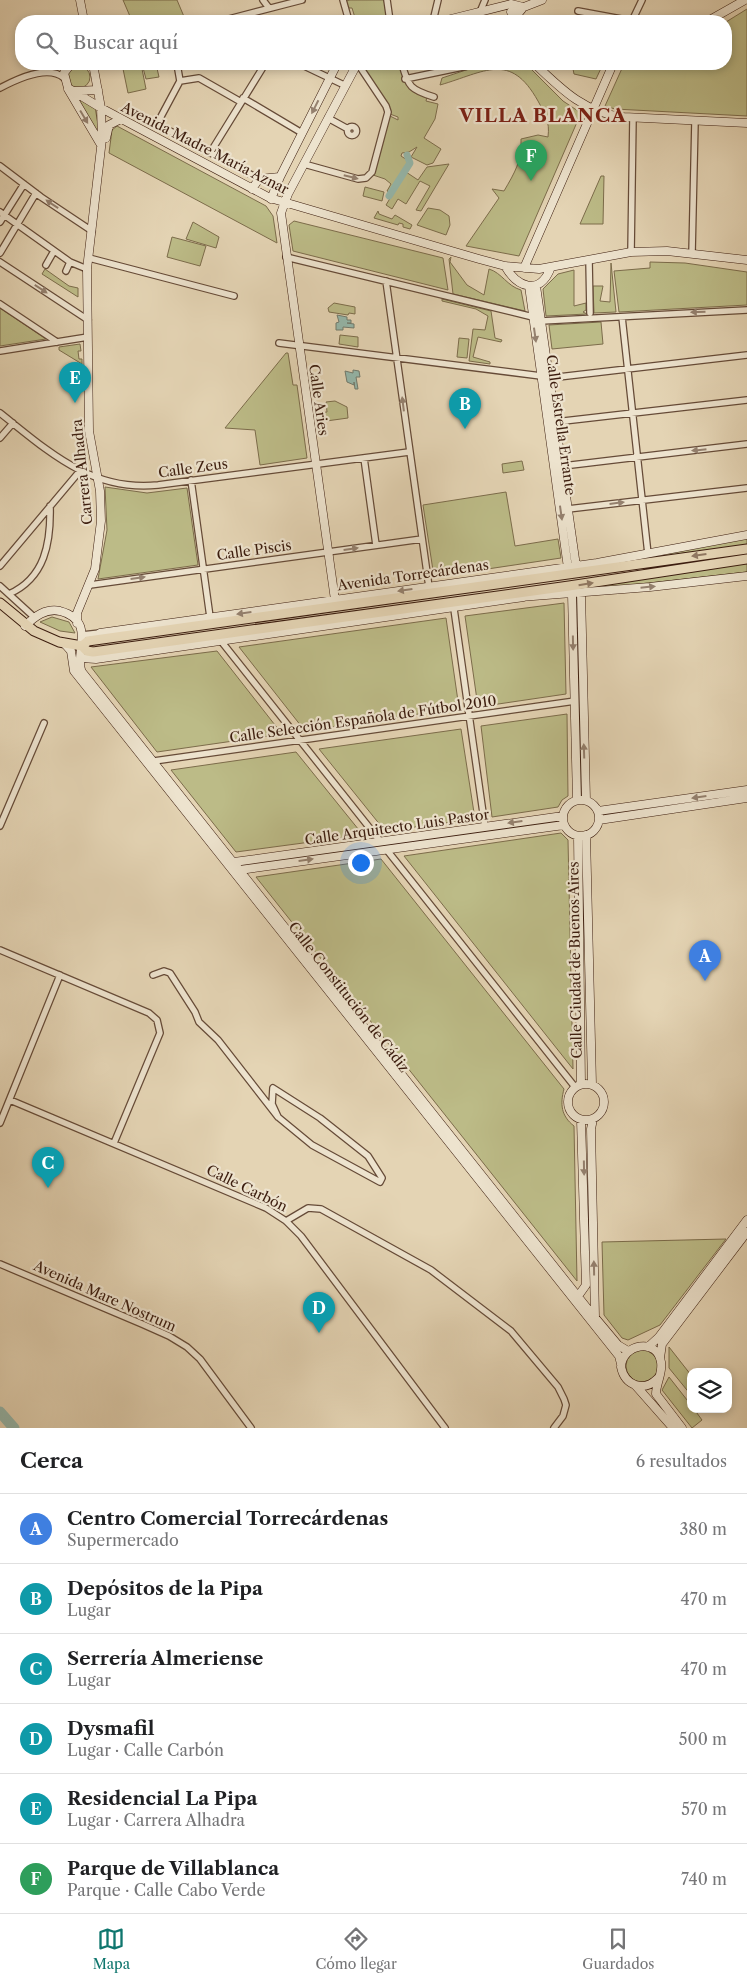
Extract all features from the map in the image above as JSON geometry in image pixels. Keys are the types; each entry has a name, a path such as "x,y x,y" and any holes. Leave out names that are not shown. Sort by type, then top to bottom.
{"main road":[{"name":"Avenida Torrecárdenas","path":"84,646 747,548"},
{"path":"0,603 25,626 64,643 84,646 460,601 747,559"}],"street":[{"path":"80,0 83,15"},
{"path":"263,0 270,8"},
{"path":"244,15 302,0"},
{"path":"343,0 347,15"},
{"path":"387,0 389,15"},
{"path":"434,15 438,0"},
{"path":"480,12 485,0"},
{"path":"517,15 523,8 542,0"},
{"path":"635,15 642,0"},
{"path":"722,15 745,0"},
{"path":"468,15 509,6 523,8"},
{"path":"578,11 600,15"},
{"path":"64,78 66,70"},
{"name":"Carrera Alhadra","path":"77,623 77,613 90,585 101,535 98,479 89,431 87,269 101,145 101,108 93,70"},
{"path":"178,70 180,81 199,78 302,133"},
{"path":"210,153 261,70"},
{"path":"313,70 344,85"},
{"path":"272,199 280,177 334,70"},
{"name":"Calle Aries","path":"335,600 281,220 288,194 344,85 354,70"},
{"path":"304,164 358,179 366,178 372,172 388,118 388,112 362,70"},
{"path":"404,70 406,79 414,90 434,97"},
{"path":"406,79 449,70"},
{"path":"542,70 567,93 593,110 610,115 633,118 747,123"},
{"path":"524,268 553,206 610,70"},
{"path":"0,88 46,71 57,72 64,78 101,145"},
{"name":"Avenida Madre María Aznar","path":"180,81 157,124 259,179"},
{"path":"70,89 84,92 98,90"},
{"name":"Avenida Madre María Aznar","path":"70,89 121,119 284,204 374,227 505,266 524,268 551,267 631,252 667,251 747,260"},
{"path":"328,118 348,128"},
{"path":"631,252 633,118"},
{"name":"Carrera Alhadra","path":"101,145 105,143 108,125 121,119"},
{"path":"692,253 695,121"},
{"path":"0,166 92,231"},
{"path":"252,189 259,179 280,177"},
{"path":"0,222 2,214 24,184"},
{"path":"276,188 288,194"},
{"path":"0,252 36,193"},
{"path":"2,214 70,262 87,269"},
{"path":"46,265 54,251"},
{"path":"89,258 234,296"},
{"path":"286,258 533,317"},
{"path":"589,260 590,313"},
{"path":"0,262 88,320"},
{"path":"66,271 70,262"},
{"name":"Avenida Madre María Aznar","path":"505,266 518,282 532,286"},
{"path":"532,286 548,274 551,267"},
{"path":"386,281 429,587"},
{"name":"Calle Estrella Errante","path":"532,286 533,317 541,376 571,553"},
{"name":"Calle Estrella Errante","path":"532,286 541,321 563,466 572,567"},
{"path":"0,304 57,342"},
{"path":"541,321 747,310"},
{"path":"622,317 648,554"},
{"path":"0,351 88,337"},
{"path":"279,344 298,344 541,376"},
{"path":"550,378 747,355"},
{"path":"555,422 747,400"},
{"name":"Calle Zeus","path":"0,413 79,472 98,479 146,486 410,452"},
{"path":"0,438 13,423"},
{"path":"563,466 747,444"},
{"path":"364,458 376,545"},
{"path":"0,566 79,472"},
{"path":"191,480 210,617"},
{"path":"568,509 747,488"},
{"path":"8,594 21,588 33,578 44,561 50,531 50,506"},
{"name":"Avenida Torrecárdenas","path":"84,646 100,633 572,567 747,535"},
{"name":"Calle Piscis","path":"90,585 422,539"},
{"path":"460,601 572,594 747,576"},
{"path":"0,586 34,618"},
{"path":"581,593 586,800"},
{"path":"572,594 577,800"},
{"path":"84,646 96,659 454,609 524,597"},
{"path":"454,609 485,826"},
{"path":"25,626 34,618 51,610 67,614 77,613"},
{"path":"67,614 77,623"},
{"name":"Calle Constitución de Cádiz","path":"77,623 84,646 80,667 82,672 234,862 576,1299 619,1356 621,1364"},
{"path":"221,641 380,841"},
{"name":"Calle Constitución de Cádiz","path":"64,643 71,651 74,671 576,1299 595,1317 618,1345 628,1351"},
{"name":"Calle Selección Española de Fútbol 2010","path":"154,761 575,702"},
{"path":"1,823 44,723"},
{"path":"599,816 747,790"},
{"path":"599,816 747,798"},
{"path":"577,800 586,800 596,806 599,816 595,830 582,836 567,830 564,820 567,806 577,800"},
{"name":"Calle Arquitecto Luis Pastor","path":"234,862 485,826 564,820"},
{"name":"Calle Arquitecto Luis Pastor","path":"240,870 386,849 564,820"},
{"name":"Calle Ciudad de Buenos Aires","path":"582,836 592,1084"},
{"name":"Calle Ciudad de Buenos Aires","path":"581,1120 571,1112 568,1106 570,1092 578,1086 582,836"},
{"path":"386,849 578,1086 592,1084 601,1091 605,1101 602,1112 593,1119 581,1120 586,1285 576,1299"},
{"path":"0,950 149,1014 159,1024 160,1033 114,1143"},
{"path":"153,975 164,971 170,973 195,1012 199,1022 218,1040 278,1117 312,1145 380,1182 382,1178 368,1156 320,1118 273,1088 272,1104 278,1117"},
{"path":"0,1123 60,975"},
{"name":"Calle Carbón","path":"10,1100 266,1208 286,1220 301,1236 445,1428"},
{"path":"593,1119 591,1129 595,1317"},
{"path":"286,1220 308,1208 321,1209 431,1270 516,1336 558,1387 566,1405 563,1416 554,1428"},
{"path":"648,1347 659,1337 747,1220"},
{"path":"660,1358 662,1344 747,1232"},
{"name":"Avenida Mare Nostrum","path":"0,1264 151,1328 187,1347 200,1359 252,1428"},
{"path":"672,1428 636,1386 624,1376 621,1364 628,1351 640,1346 656,1351 662,1367 657,1379 656,1394 682,1428"},
{"path":"636,1386 649,1385 657,1379"}],"shaded area":[{"path":"123,0 177,0 183,15 129,15"},
{"path":"384,0 386,15 354,15 352,8 348,8 346,1"},
{"path":"747,9 747,116 615,109 605,106 621,70 732,70 732,18"},
{"path":"70,70 88,70 90,77 87,85 79,88 71,85 68,77"},
{"path":"123,70 142,70 146,89 128,93"},
{"path":"144,70 157,70 159,77 146,79"},
{"path":"365,70 402,70 410,89 427,97 426,101 438,104 435,119 424,138 441,149 433,163 427,165 411,157 417,147 409,152 402,153 401,156 408,163 389,192 387,191 391,184 385,179 373,175 390,116 398,120 398,117 390,114"},
{"path":"466,70 489,70 440,85 442,78"},
{"path":"501,70 532,70 563,101 581,113 519,256 466,246 499,198 492,189 504,191 511,178 519,160 521,139 538,135 548,137 548,122 538,101 528,85 507,71"},
{"path":"573,70 600,70 596,79 574,74"},
{"path":"75,97 95,107 100,136"},
{"path":"117,126 266,206 273,216 277,243 109,153 112,130"},
{"path":"449,164 421,211 416,210 430,186 420,181 406,204 398,199 392,209 386,205 406,172 418,180 427,167"},
{"path":"601,176 604,176 603,224 580,224"},
{"path":"365,187 384,192 382,201 363,196"},
{"path":"428,208 440,210 449,216 450,225 446,235 417,225"},
{"path":"378,211 379,214 392,219 395,215 412,225 410,229 403,227 403,224 399,223 398,225 374,218"},
{"path":"294,221 443,258 448,290 293,251 289,225"},
{"path":"193,222 219,237 216,248 186,239"},
{"path":"172,237 206,246 200,266 167,257"},
{"path":"451,257 450,262 467,285 484,295 489,269 498,273 512,286 521,290 525,311 453,294 449,259"},
{"path":"650,262 685,263 747,272 747,305 619,312 614,271 650,268"},
{"path":"611,263 616,312 594,313 593,286 603,286 600,301 610,302"},
{"path":"45,269 69,286 78,288 78,297 42,274"},
{"path":"574,270 574,306 586,303 586,310 583,312 587,314 546,316 543,289 558,274"},
{"path":"442,299 491,311 495,338 502,340 501,342 478,337 473,357 490,362 490,364 469,361 473,329 485,330 488,316 476,309 442,301"},
{"path":"334,303 355,307 355,314 349,313 348,315 329,312 328,308"},
{"path":"0,308 46,339 0,346"},
{"path":"601,322 603,344 552,349 549,325"},
{"path":"340,335 358,337 358,347 339,344"},
{"path":"459,338 469,339 467,358 457,357"},
{"path":"80,344 81,351 78,351 82,364 59,350 59,347"},
{"path":"286,353 288,353 293,385 297,385 307,458 260,465 255,430 225,428"},
{"path":"335,401 347,407 348,418 319,422 318,413 327,412 326,402"},
{"path":"522,461 524,470 503,473 502,464"},
{"path":"105,487 147,493 187,488 198,565 98,579 107,530"},
{"path":"506,492 515,546 558,539 561,558 434,577 423,505"},
{"path":"747,538 747,545 97,636"},
{"path":"747,562 747,572 622,586 550,591"},
{"path":"564,603 566,694 478,707 465,616"},
{"path":"52,617 69,622 75,633 60,631 40,622"},
{"path":"446,618 459,708 305,731 239,647"},
{"path":"217,651 282,734 157,752 91,667"},
{"path":"567,714 568,796 562,800 558,807 492,817 481,726"},
{"path":"461,729 475,819 385,831 319,749"},
{"path":"296,752 363,835 236,852 171,770"},
{"path":"561,833 568,840 573,1069 404,856"},
{"path":"381,859 564,1089 562,1100 564,1114 574,1126 577,1281 256,877"},
{"path":"726,1239 660,1325 628,1340 622,1338 604,1315 602,1242"},
{"path":"669,1347 687,1370 687,1390 669,1368"},
{"path":"642,1350 648,1351 653,1355 657,1360 657,1372 653,1377 648,1381 642,1382 636,1381 631,1377 627,1372 626,1366 627,1360 631,1355 636,1351"},
{"path":"669,1377 687,1400 687,1413 697,1413 702,1420 692,1428 662,1390"}],"water":[{"path":"337,315 351,320 351,323 347,323 354,324 354,328 343,327 343,330 336,330 336,323 339,322"},
{"path":"353,370 359,371 360,377 356,377 358,389 355,389 354,382 354,385 347,382 345,371 353,373"}],"waterway":[{"path":"389,196 410,163 407,155"},
{"path":"0,1412 14,1428"}],"place":[{"name":"Parque de Villablanca","path":"531,181"},
{"name":"Residencial La Pipa","path":"75,403"},
{"name":"Depósitos de la Pipa","path":"465,429"},
{"name":"Centro Comercial Torrecárdenas","path":"705,981"},
{"name":"Serrería Almeriense","path":"48,1188"},
{"name":"Dysmafil","path":"319,1333"}],"district":[{"name":"VILLA BLANCA","path":"543,115"}]}
